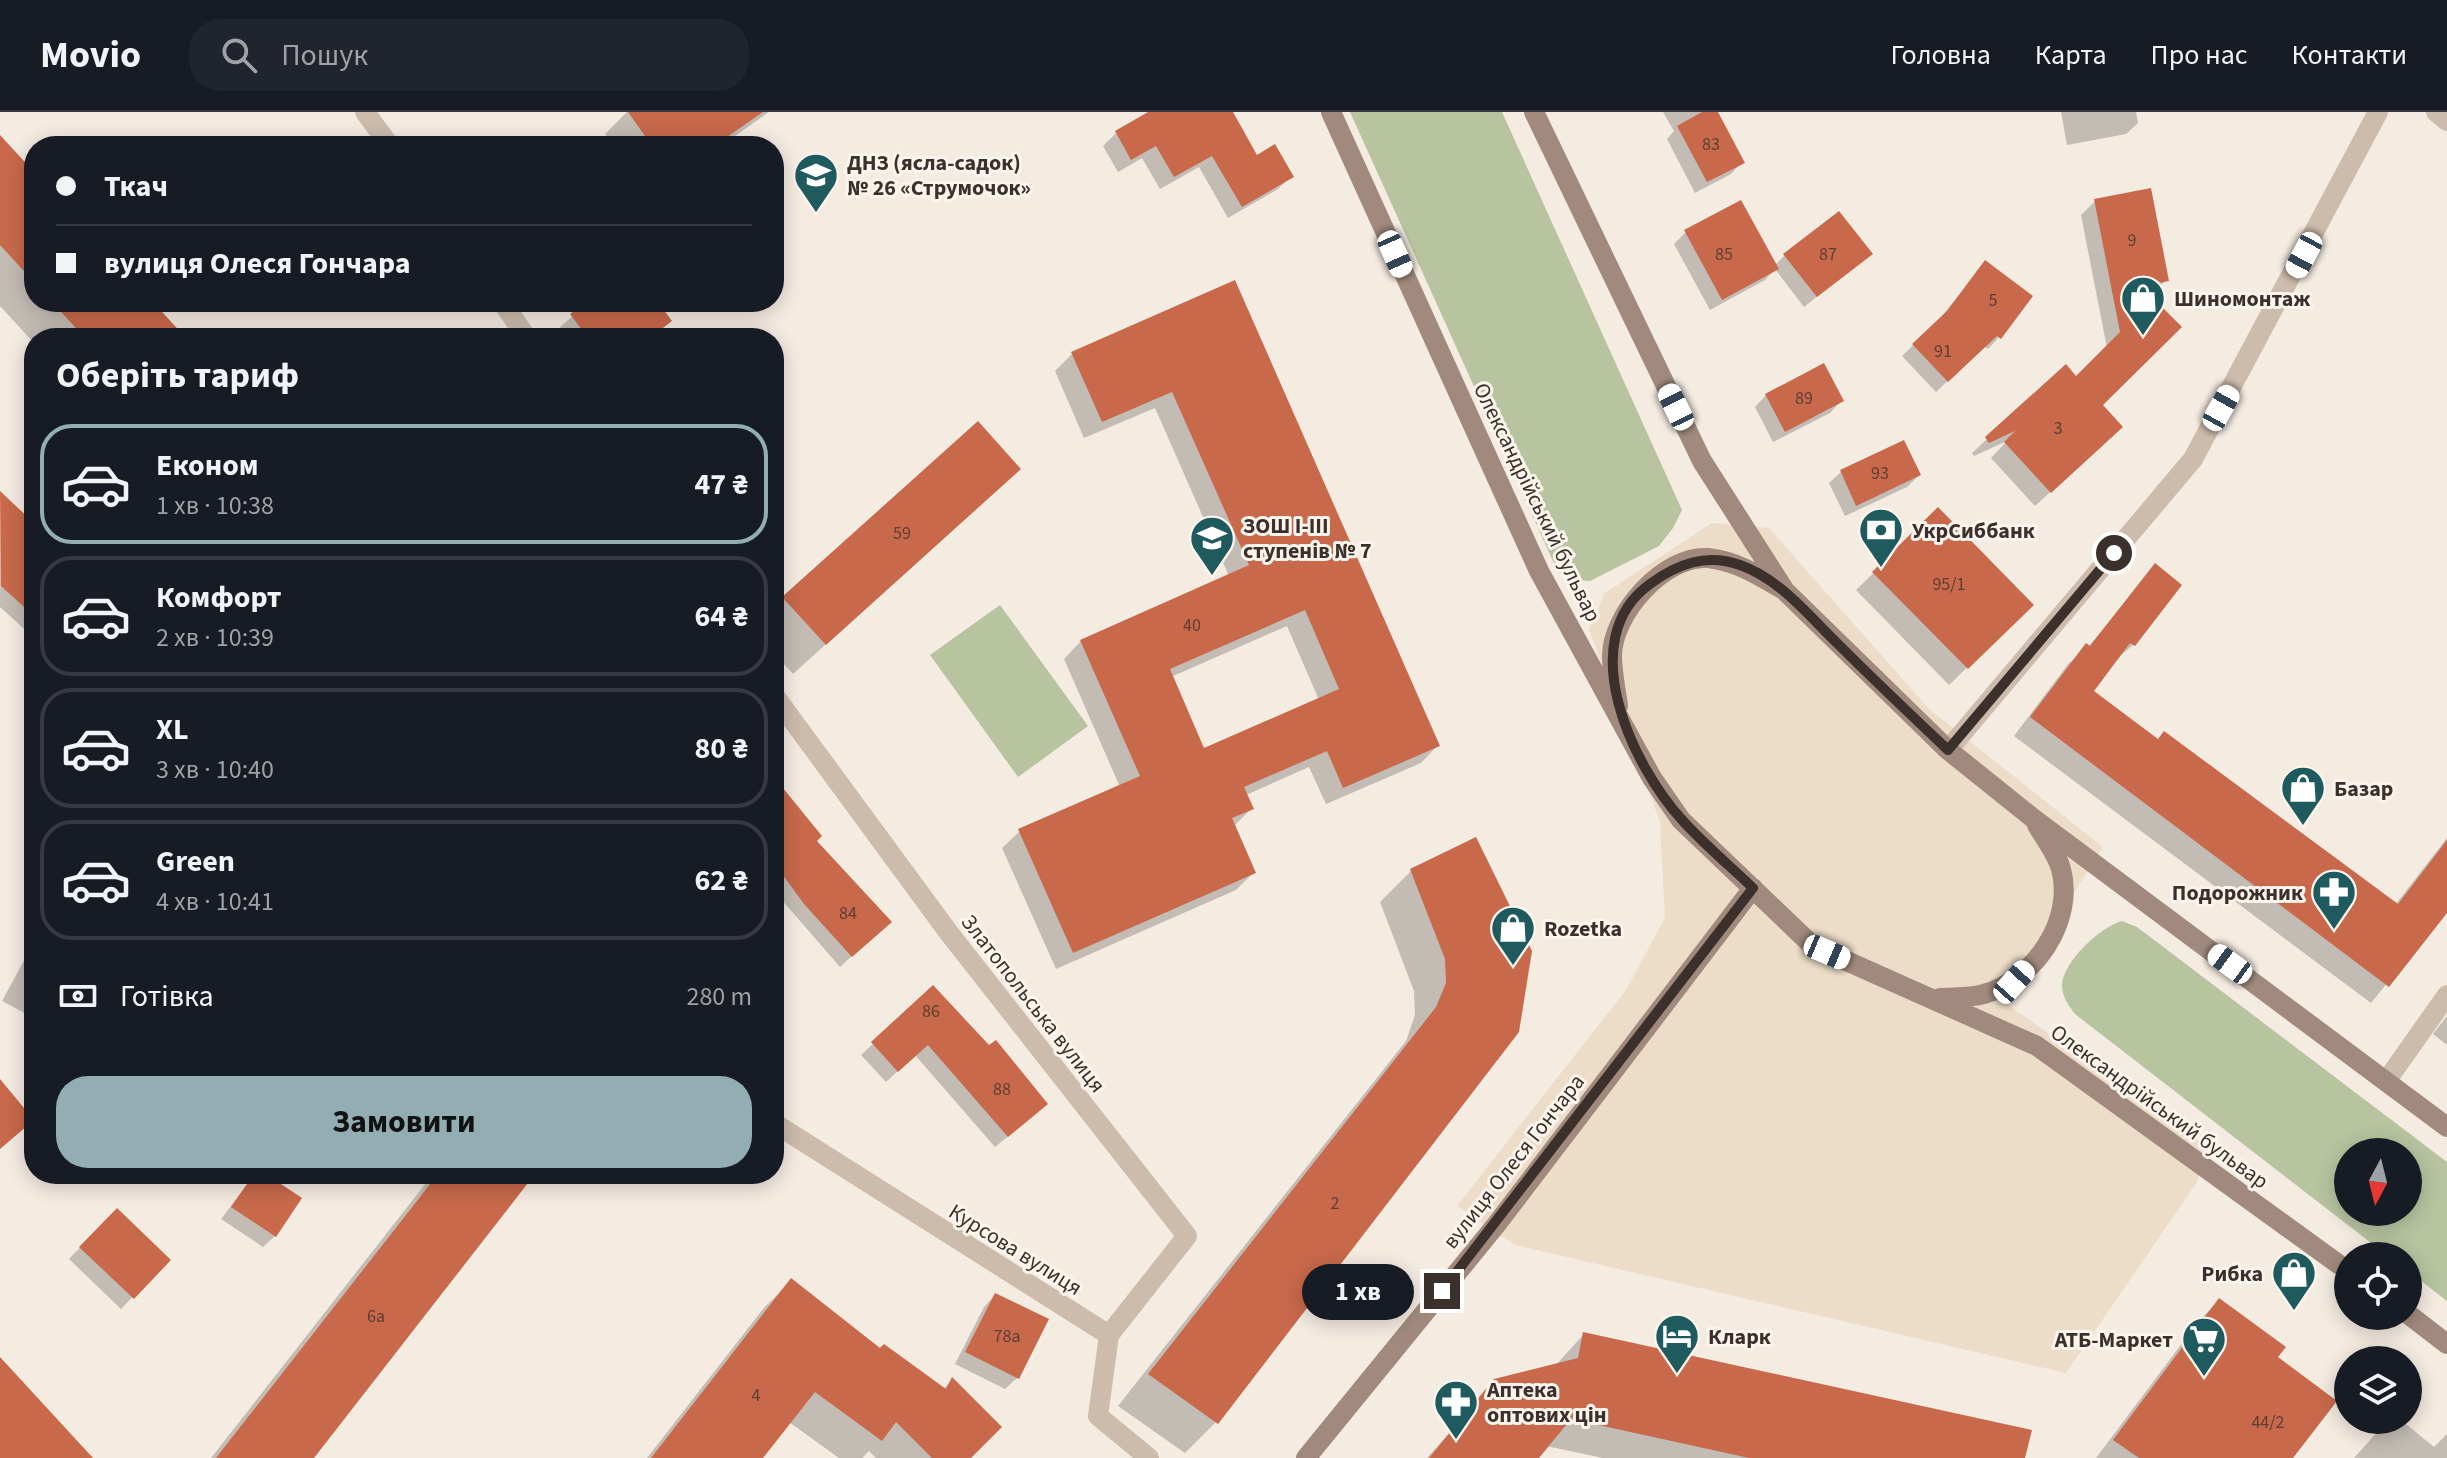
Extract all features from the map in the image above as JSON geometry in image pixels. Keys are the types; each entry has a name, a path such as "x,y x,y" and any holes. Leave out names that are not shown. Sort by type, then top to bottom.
{"main road":[{"name":"Олександрійський бульвар","path":"1331,112 1539,571 1652,778 1681,820 1813,946 1936,998 2037,1046 2334,1261"},
{"path":"1534,112 1702,461 1785,591 1948,750 2034,819 2447,1127"},
{"path":"1621,721 1611,654 1623,614 1645,587 1669,570 1705,558 1740,565 1785,591"},
{"path":"1936,998 1982,995 2014,982 2051,941 2065,900 2061,867 2034,819"},
{"name":"вулиця Олеся Гончара","path":"1306,1458 1496,1225 1753,888"},
{"path":"2422,1325 2447,1344"}],"street":[{"path":"365,112 383,136"},
{"path":"1948,750 2193,459 2378,112"},
{"path":"2436,112 2447,121"},
{"name":"Златопольська вулиця","path":"784,709 949,933 1187,1236 1109,1335"},
{"path":"2387,1080 2447,995"},
{"name":"Курсова вулиця","path":"784,1129 1109,1335"},
{"path":"1109,1335 1098,1416 1149,1458"}],"green space":[{"path":"1350,112 1502,112 1682,510 1659,546 1590,581 1569,580 1557,570"},
{"path":"1000,605 1088,726 1018,777 930,655"},
{"path":"2122,921 2137,927 2415,1138 2334,1138 2334,1214 2075,1014 2063,993 2064,976 2076,956 2103,930"},
{"path":"2422,1143 2447,1162 2447,1301 2422,1282 2422,1242 2370,1242 2349,1226 2422,1226"}],"shaded area":[{"path":"1712,523 1769,528 1929,709 2103,847 2004,1002 2207,1146 2197,1182 2066,1373 1515,1245 1457,1206 1626,990 1665,918 1660,822 1589,629 1605,593"}],"building":[{"path":"628,112 763,112 728,136 645,136"},
{"path":"1148,112 1233,112 1257,155 1275,144 1294,177 1242,207 1212,156 1174,177 1156,146 1131,160 1115,131"},
{"path":"1702,112 1718,112 1745,163 1707,182 1677,126"},
{"path":"0,135 24,161 24,271 0,245"},
{"path":"2151,188 2169,281 2141,286 2182,327 2103,405 2123,427 2051,493 2004,442 2015,431 1989,443 1985,437 2066,364 2076,376 2120,332 2094,199"},
{"path":"1741,200 1779,269 1722,300 1684,230"},
{"path":"1839,211 1873,254 1817,297 1783,254"},
{"path":"1985,260 2033,296 2001,339 1997,336 1948,382 1912,344 1947,311"},
{"path":"1235,280 1440,746 1343,788 1327,751 1244,787 1254,809 1232,818 1256,873 1073,953 1018,829 1140,776 1080,640 1249,565 1172,392 1102,422 1071,352","holes":["1305,610 1339,689 1204,748 1170,669"]},
{"path":"61,312 162,312 177,328 76,328"},
{"path":"665,312 672,321 663,328 580,328 570,314"},
{"path":"1824,363 1844,401 1785,432 1765,394"},
{"path":"978,421 1021,469 826,645 784,599 784,595"},
{"path":"1904,440 1921,475 1856,506 1840,470"},
{"path":"0,491 24,514 24,607 1,586"},
{"path":"1938,507 2034,605 1968,669 1872,572"},
{"path":"2155,563 2182,585 2135,646 2130,643 2094,691 2158,739 2164,731 2398,904 2447,840 2447,913 2389,987 2030,717 2086,643 2090,646"},
{"path":"784,789 822,836 817,841 892,922 852,957 784,877"},
{"path":"1476,837 1532,951 1519,1032 1218,1424 1148,1374 1436,1007 1446,983 1445,959 1410,869"},
{"path":"933,985 989,1045 996,1040 1048,1104 1008,1137 928,1045 898,1072 871,1042"},
{"path":"0,1079 24,1108 24,1129 0,1149"},
{"path":"247,1184 281,1184 302,1198 276,1237 231,1207"},
{"path":"430,1184 527,1184 314,1458 216,1458"},
{"path":"117,1208 171,1260 134,1299 79,1247"},
{"path":"791,1278 880,1348 884,1344 946,1389 952,1377 1002,1427 971,1458 932,1458 896,1422 882,1441 815,1392 763,1458 651,1458"},
{"path":"995,1293 1049,1319 1019,1379 965,1352"},
{"name":"АТБ-Маркет","path":"2219,1298 2286,1347 2278,1357 2334,1399 2334,1405 2293,1458 2139,1458 2113,1440"},
{"name":"Кларк","path":"1583,1332 2032,1430 2025,1458 1749,1458 1571,1419 1539,1458 1429,1458 1494,1379 1578,1358"},
{"path":"0,1357 93,1458 0,1458"}],"place":[{"name":"ДНЗ (ясла-садок) № 26 «Струмочок»","path":"816,214"},
{"name":"Шиномонтаж","path":"2143,337"},
{"name":"УкрСиббанк","path":"1881,569"},
{"name":"ЗОШ І-ІІІ ступенів № 7","path":"1212,577"},
{"name":"Базар","path":"2303,827"},
{"name":"Подорожник","path":"2334,931"},
{"name":"Rozetka","path":"1513,967"},
{"name":"Рибка","path":"2294,1312"},
{"name":"Кларк","path":"1677,1375"},
{"name":"АТБ-Маркет","path":"2204,1378"},
{"name":"Аптека оптових цін","path":"1456,1441"}],"route":[{"path":"1442,1291 1496,1225 1753,888 1681,820 1652,778 1621,721 1611,654 1623,614 1645,587 1669,570 1705,558 1740,565 1785,591 1948,750 2114,553"}]}
